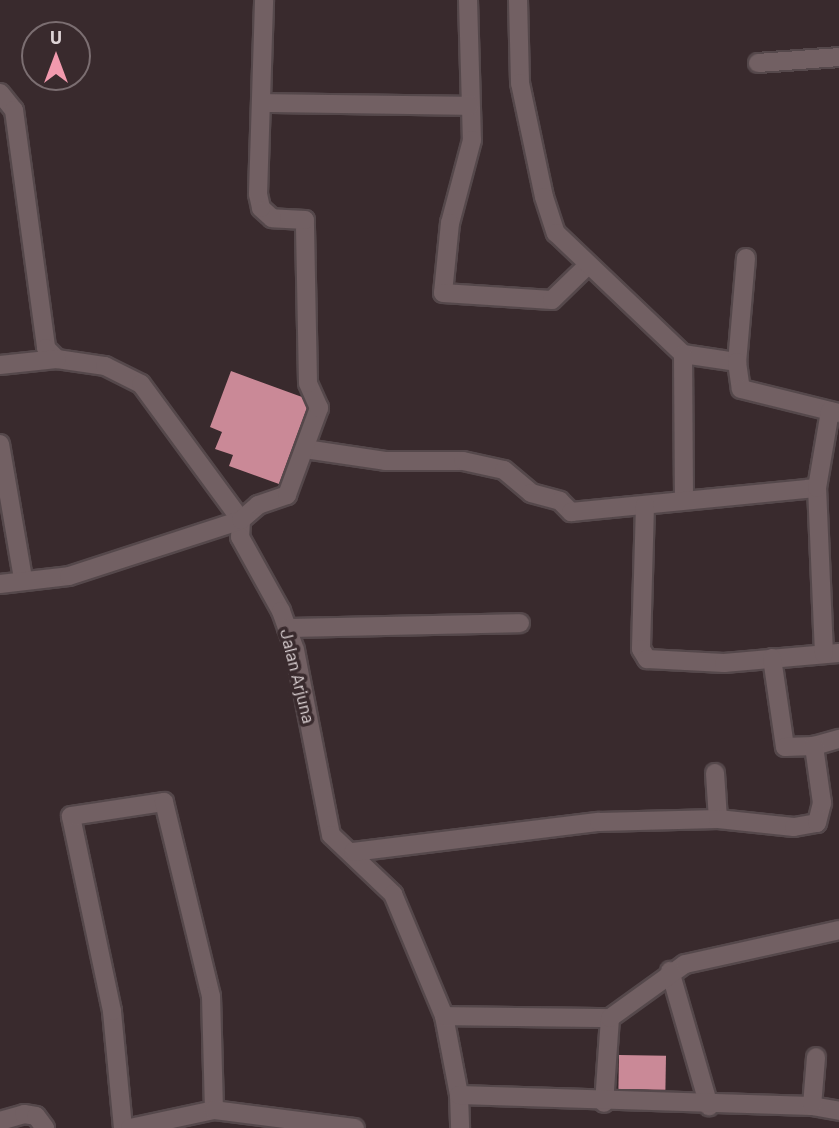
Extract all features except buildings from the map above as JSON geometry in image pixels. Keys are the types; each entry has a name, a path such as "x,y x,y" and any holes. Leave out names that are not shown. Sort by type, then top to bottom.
{"street":[{"path":"0,584 23,579 69,576 241,520 258,505 287,495 319,408 308,383 305,220 272,218 261,208 264,0"},
{"path":"468,0 470,151 450,223 443,293 552,300 587,266"},
{"path":"518,0 520,83 544,197 556,233 587,266 683,354 737,362"},
{"path":"758,63 839,57"},
{"path":"0,93 14,110 46,348 57,359"},
{"path":"264,103 470,106"},
{"path":"645,505 641,649 647,659 724,663 831,654 817,488 834,412 741,389 737,362 746,258"},
{"path":"683,354 684,500"},
{"name":"Jalan Arjuna","path":"0,365 57,359 105,366 141,384 241,520 240,537 287,628 331,835 353,852 393,894 444,1016 459,1095 460,1128"},
{"path":"0,444 23,579"},
{"path":"305,449 385,461 463,461 504,470 531,493 561,501 571,512 817,488"},
{"path":"287,628 520,623"},
{"path":"772,658 783,745 791,749 839,739"},
{"path":"353,852 599,822 718,819 794,827 817,823 822,803 814,746"},
{"path":"715,773 718,819"},
{"path":"123,1128 112,1011 71,816 164,802 211,996 214,1110"},
{"path":"444,1016 610,1018 670,971 699,959 839,930"},
{"path":"670,971 709,1105"},
{"path":"604,1103 610,1018"},
{"path":"812,1106 816,1057"},
{"path":"459,1095 604,1103 812,1106 839,1111"},
{"path":"130,1128 214,1110 355,1128"},
{"path":"0,1121 23,1114 36,1116 45,1128"}]}
